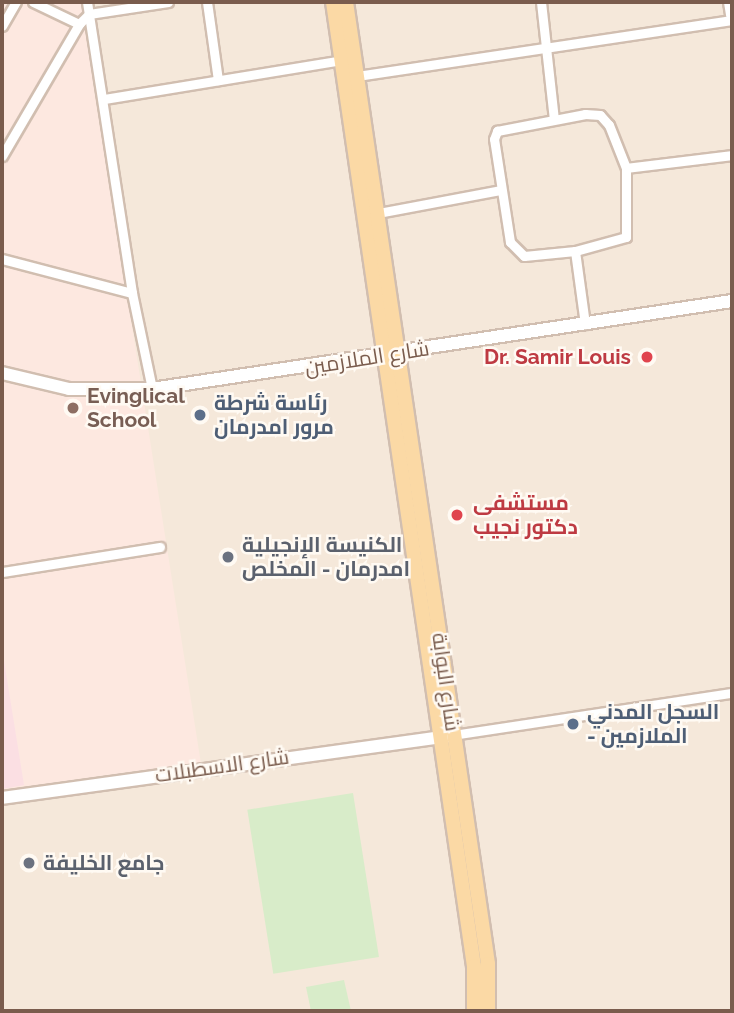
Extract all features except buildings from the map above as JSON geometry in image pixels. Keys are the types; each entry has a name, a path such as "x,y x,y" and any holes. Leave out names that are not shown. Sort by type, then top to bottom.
{"main road":[{"path":"333,2 391,354"},
{"path":"346,2 377,213 391,354"},
{"name":"شارع البوابة","path":"391,354 448,736 488,964 488,1011"},
{"name":"شارع البوابة","path":"448,736 474,966 474,1011"}],"street":[{"path":"2,26 16,2"},
{"path":"33,2 79,24"},
{"path":"87,2 132,293 152,389"},
{"path":"2,156 79,24 89,15 168,2"},
{"path":"207,2 218,80"},
{"path":"541,2 554,119"},
{"path":"357,76 732,17 730,2"},
{"path":"104,99 342,60"},
{"path":"600,115 609,125 626,167 626,237 575,251 524,256 515,251 501,190 494,139 497,131 554,119 600,115"},
{"path":"626,167 732,155"},
{"path":"377,213 501,190"},
{"path":"575,251 585,324"},
{"path":"2,259 132,293"},
{"name":"شارع الملازمين","path":"2,373 77,390 152,389 732,300"},
{"path":"2,572 160,547"},
{"path":"448,736 732,693"},
{"name":"شارع الاسطبلات","path":"2,798 448,736"}],"shaded area":[{"path":"2,2 732,2 732,1011 2,1011"},
{"path":"2,2 81,2 202,770 2,799"},
{"path":"2,648 24,785 2,789"}],"green space":[{"path":"353,793 379,957 273,974 247,810"},
{"path":"344,980 351,1011 311,1011 306,987"}],"place":[{"name":"Dr. Samir Louis","path":"647,357"},
{"name":"Evinglical School","path":"73,408"},
{"name":"رئاسة شرطة مرور امدرمان","path":"200,415"},
{"name":"مستشفى دكتور نجيب","path":"457,515"},
{"name":"الكنيسة الإنجيلية امدرمان - المخلص","path":"228,557"},
{"name":"السجل المدني - الملازمين","path":"573,724"},
{"name":"جامع الخليفة","path":"29,863"}]}
